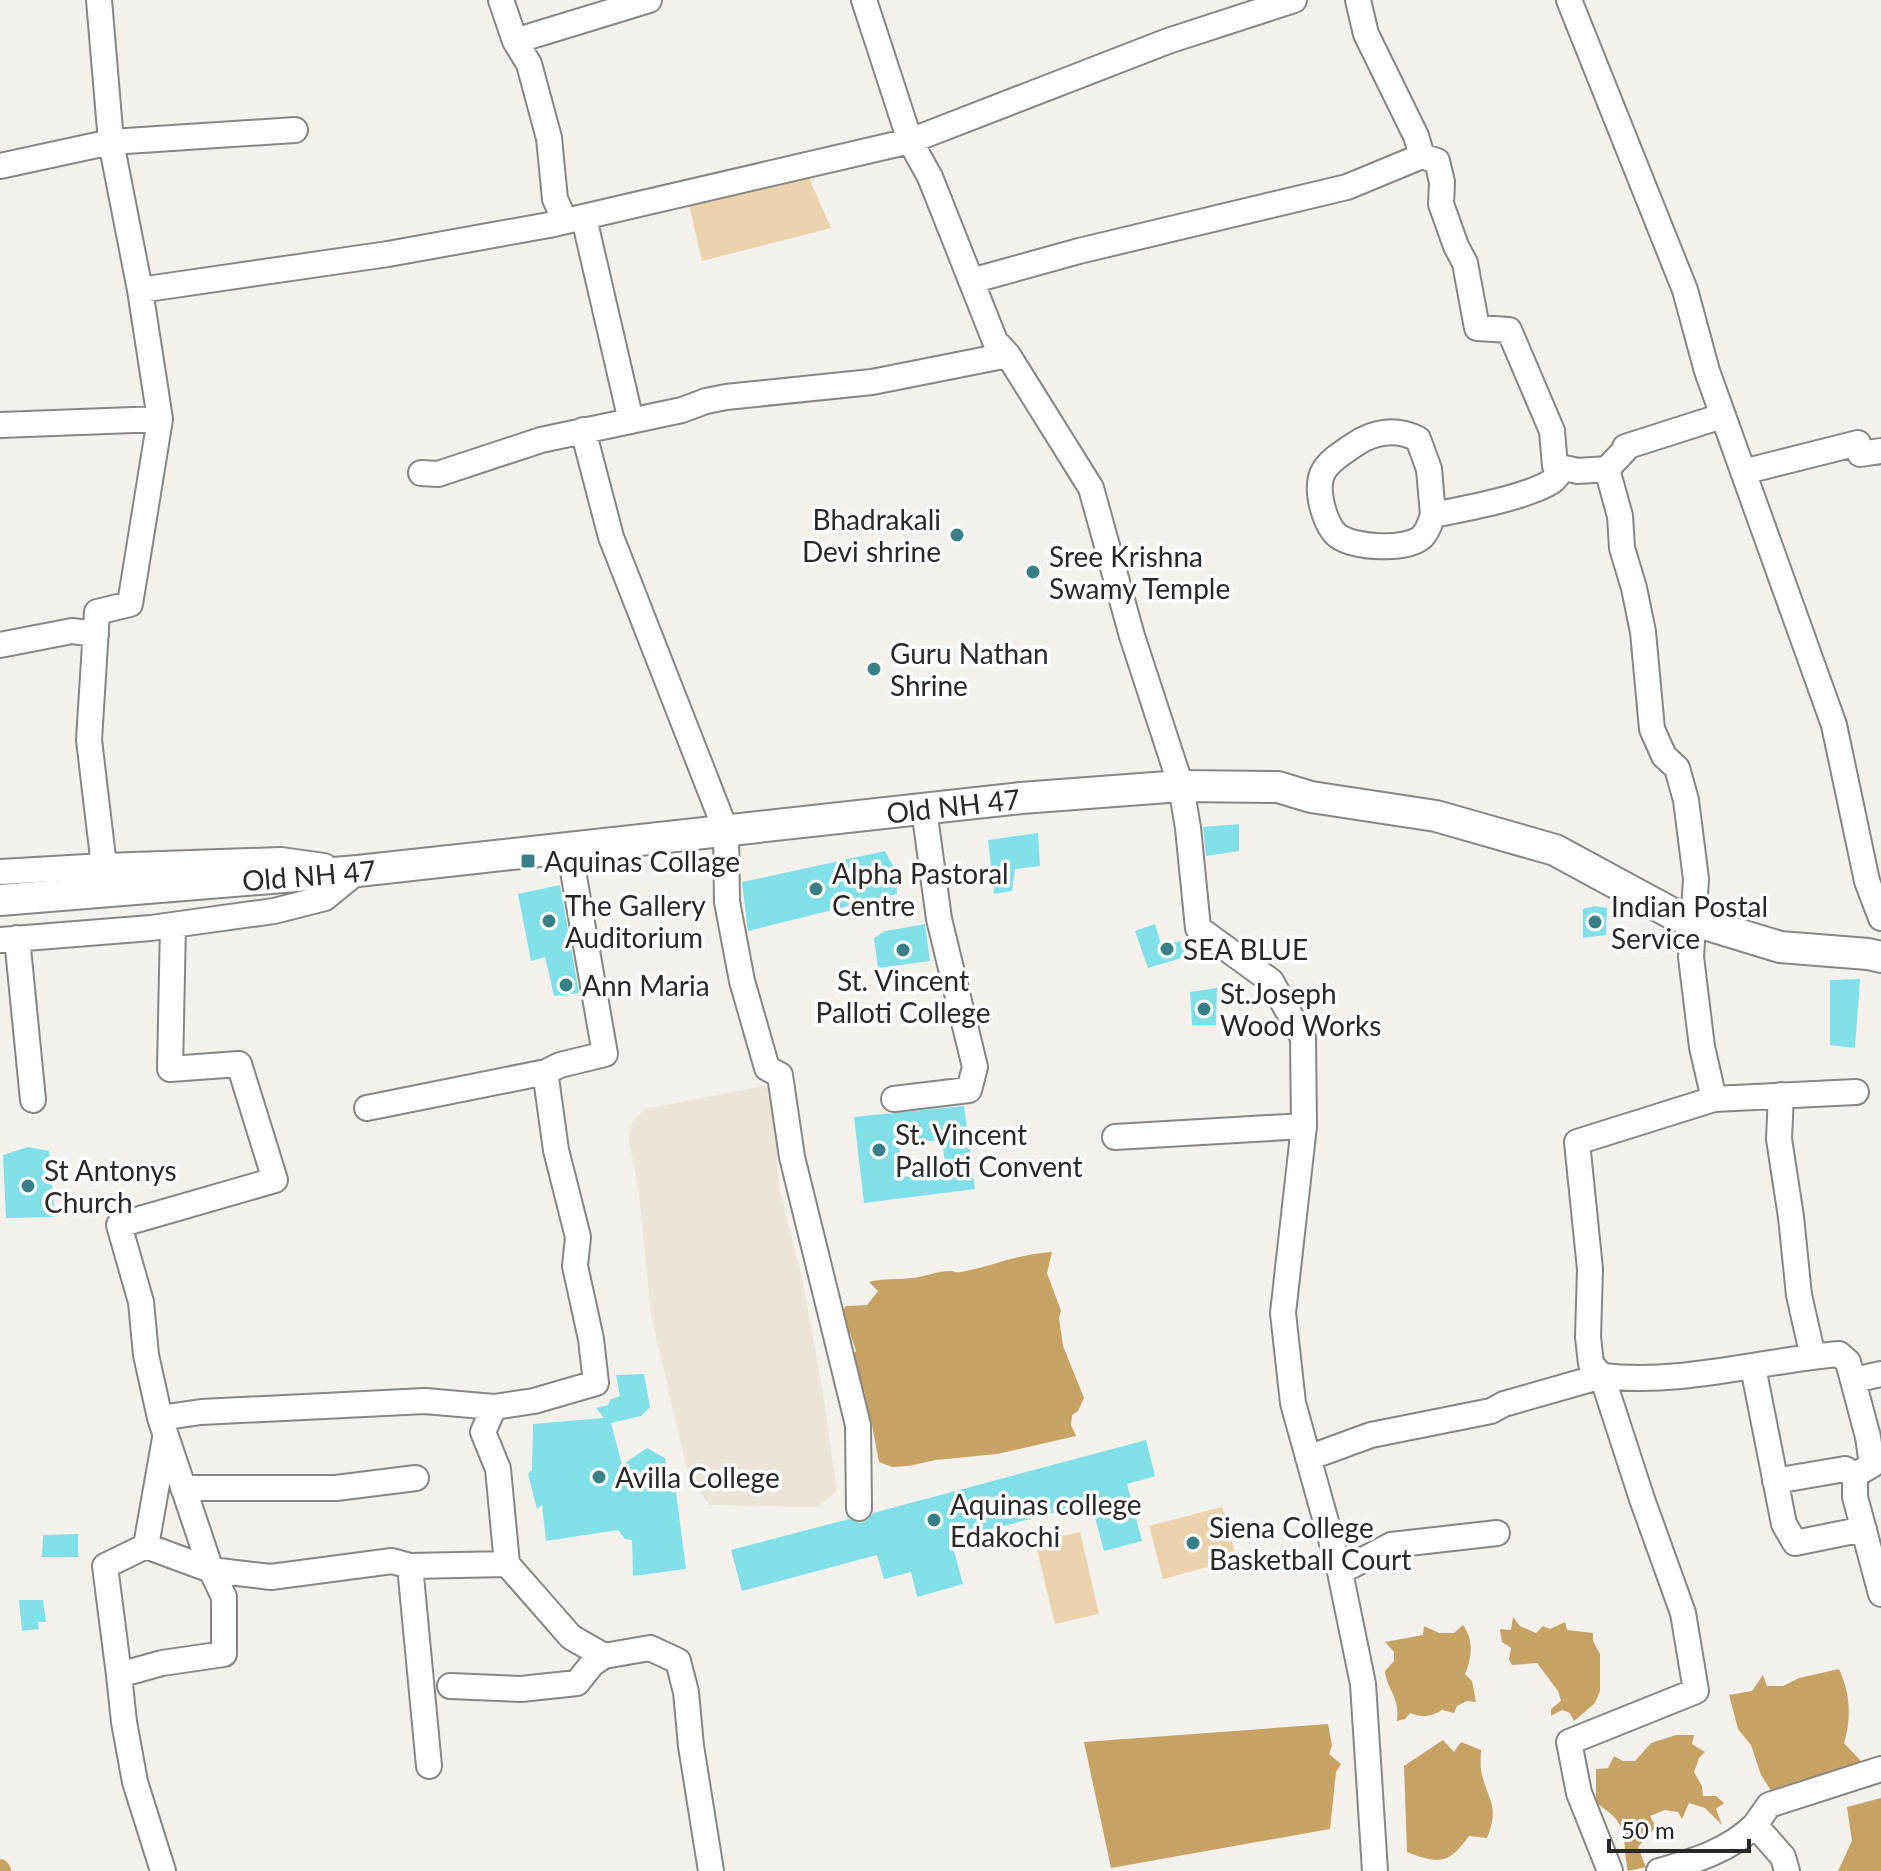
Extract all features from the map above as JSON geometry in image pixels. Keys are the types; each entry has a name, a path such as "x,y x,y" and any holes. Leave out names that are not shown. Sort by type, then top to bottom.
{"main road":[{"name":"Old NH 47","path":"0,900 358,871 924,809 1181,786 1278,787 1311,797 1436,816 1555,850 1675,915 1780,947 1881,957"}],"street":[{"path":"99,0 111,142 140,290 160,419 130,604 97,612 89,740 104,866"},
{"path":"501,0 515,41 529,64 549,138 555,199 574,220 631,421"},
{"path":"515,41 649,0"},
{"path":"864,0 910,141 930,177 995,341 1008,355 1091,488 1132,636 1181,786 1198,928 1271,981 1303,1038 1304,1126 1283,1313 1293,1403 1340,1572 1363,1684 1375,1871"},
{"path":"140,290 388,254 574,220 910,141 1168,41 1294,0"},
{"path":"1358,0 1366,34 1416,136 1422,156"},
{"path":"1569,0 1685,290 1722,416 1834,725 1867,881 1879,906"},
{"path":"0,166 111,142 295,130"},
{"path":"971,281 1079,251 1347,187 1422,156 1437,161 1442,182 1441,204 1465,263 1477,328 1509,330 1552,431 1555,466 1578,471 1607,469 1625,447 1722,416"},
{"path":"421,473 438,474 583,430 682,410 706,401 872,382 1008,355"},
{"path":"0,425 160,419"},
{"path":"583,430 611,537 726,831 727,902 742,981 767,1068 780,1075 792,1157 858,1425 859,1508"},
{"path":"1433,515 1429,469 1418,439 1403,431 1381,432 1358,442 1324,469 1318,481 1327,522 1338,535 1381,547 1420,539 1433,515 1526,492 1554,481 1563,468"},
{"path":"1743,472 1858,443 1860,454 1881,451"},
{"path":"1607,469 1620,516 1622,548 1643,632 1652,729 1664,756 1677,768 1686,800 1696,879 1691,957 1695,998 1714,1099"},
{"path":"0,645 72,631 96,634"},
{"path":"894,1099 969,1090 975,1067 939,919 924,809"},
{"path":"367,1108 546,1072 560,1065 605,1054 569,848"},
{"path":"0,872 281,860 358,871"},
{"path":"33,1100 9,939 173,925 274,911 325,898 358,871"},
{"path":"119,1675 162,1663 224,1654 224,1597 211,1570 163,1427 146,1355 141,1302 119,1225 275,1180 239,1064 170,1069 173,925"},
{"path":"163,1427 201,1412 425,1401 494,1407 534,1401 596,1383 591,1339 575,1266 578,1237 556,1150 546,1072"},
{"path":"1610,1871 1579,1793 1569,1742 1696,1691 1683,1613 1602,1376 1591,1364 1588,1337 1590,1269 1577,1142 1714,1099 1856,1092"},
{"path":"1781,1095 1779,1139 1799,1295 1813,1357"},
{"path":"1115,1137 1304,1126"},
{"path":"1308,1458 1371,1435 1491,1411 1504,1404 1602,1376 1665,1379 1839,1354 1848,1362 1854,1380 1872,1465 1855,1475"},
{"path":"1753,1367 1784,1524 1795,1543 1864,1529"},
{"path":"1854,1380 1881,1374"},
{"path":"494,1407 483,1432 498,1469 507,1564 571,1637 604,1656"},
{"path":"146,1546 163,1427"},
{"path":"1775,1481 1845,1469 1855,1475"},
{"path":"1855,1475 1855,1497 1881,1594"},
{"path":"183,1488 336,1488 416,1478"},
{"path":"1340,1572 1391,1545 1497,1533"},
{"path":"163,1871 135,1782 124,1722 105,1566 146,1546 211,1570 271,1577 392,1561 410,1566 507,1564"},
{"path":"410,1566 429,1766"},
{"path":"450,1686 521,1689 577,1683 592,1664 604,1656 650,1648 678,1661 686,1692 691,1746 711,1871"},
{"path":"1659,1871 1697,1860 1740,1840 1769,1805 1881,1769"},
{"path":"1755,1825 1783,1857 1787,1871"}],"shaded area":[{"path":"805,169 831,228 702,261 687,196"},
{"path":"774,1084 778,1183 803,1283 837,1492 818,1507 709,1505 688,1474 651,1315 639,1193 629,1140 631,1124 644,1109"},
{"path":"1052,1252 1047,1273 1061,1311 1063,1346 1084,1398 1078,1411 1072,1415 1071,1425 1076,1436 997,1454 908,1466 892,1467 879,1462 871,1420 859,1410 865,1392 858,1387 849,1360 856,1351 850,1333 839,1328 839,1315 846,1306 867,1305 878,1291 869,1282 944,1271 961,1272"},
{"name":"Siena College Basketball Court","path":"1222,1507 1237,1559 1163,1579 1149,1526"},
{"path":"1080,1532 1099,1614 1055,1624 1035,1542"},
{"path":"1513,1617 1520,1626 1536,1633 1543,1626 1550,1629 1565,1622 1567,1630 1593,1633 1593,1641 1600,1654 1600,1691 1595,1703 1574,1721 1570,1713 1562,1710 1551,1716 1551,1709 1561,1701 1558,1691 1537,1663 1512,1665 1509,1659 1511,1648 1502,1642 1500,1629 1511,1630"},
{"path":"1463,1625 1471,1649 1465,1674 1472,1681 1476,1702 1467,1701 1457,1706 1454,1713 1442,1710 1422,1716 1410,1713 1405,1719 1397,1721 1397,1705 1385,1671 1394,1661 1394,1652 1385,1642 1423,1635 1424,1626 1439,1633 1454,1633"},
{"path":"1839,1669 1849,1705 1844,1743 1861,1761 1840,1771 1772,1792 1761,1775 1751,1745 1738,1729 1729,1695 1752,1691 1763,1675 1767,1686 1783,1686 1799,1678"},
{"path":"1328,1724 1332,1746 1329,1754 1341,1764 1336,1772 1330,1829 1111,1868 1084,1742"},
{"path":"1676,1735 1694,1735 1692,1744 1705,1752 1694,1772 1702,1786 1703,1796 1716,1796 1724,1803 1716,1809 1722,1825 1705,1808 1689,1803 1682,1819 1678,1812 1665,1810 1650,1816 1656,1827 1638,1847 1646,1867 1628,1871 1620,1825 1596,1803 1596,1769 1608,1768 1614,1756 1623,1761 1635,1761 1651,1743"},
{"path":"1443,1740 1454,1752 1461,1742 1481,1750 1481,1770 1493,1817 1487,1838 1469,1836 1449,1857 1435,1860 1407,1852 1404,1766"},
{"path":"1881,1798 1881,1871 1838,1871 1852,1841 1847,1807"}],"building":[{"path":"1239,824 1239,851 1206,856 1203,827"},
{"path":"1038,833 1040,866 1015,869 1012,891 994,894 988,840"},
{"name":"Alpha Pastoral Centre","path":"885,851 896,872 897,894 748,931 742,882"},
{"name":"The Gallery Auditorium","path":"560,885 579,993 554,996 545,957 531,961 518,894"},
{"name":"Indian Postal Service","path":"1595,906 1607,908 1606,935 1583,938 1583,909"},
{"name":"St. Vincent Palloti College","path":"925,924 930,961 878,968 874,938 885,931"},
{"name":"SEA BLUE","path":"1155,924 1161,944 1189,940 1195,954 1148,968 1135,931"},
{"path":"1860,979 1855,1048 1830,1045 1830,980"},
{"name":"St.Joseph Wood Works","path":"1217,988 1216,1025 1192,1025 1190,992"},
{"name":"St. Vincent Palloti Convent","path":"964,1106 975,1189 864,1203 854,1117","holes":["942,1140 946,1172 903,1177 899,1144"]},
{"name":"St Antonys Church","path":"28,1147 49,1151 55,1217 6,1218 3,1155"},
{"name":"Avilla College","path":"644,1374 650,1407 641,1416 611,1423 622,1465 647,1448 665,1458 672,1493 676,1492 686,1569 633,1576 632,1540 625,1539 618,1530 546,1541 542,1505 537,1509 528,1474 532,1470 533,1424 604,1418 596,1408 608,1405 611,1399 620,1396 616,1375"},
{"name":"Aquinas college Edakochi","path":"1146,1440 1155,1476 1127,1484 1142,1541 1104,1551 1091,1503 951,1540 963,1584 917,1597 911,1572 884,1579 877,1555 742,1591 731,1550 849,1519 860,1523 873,1513"},
{"path":"78,1534 78,1557 42,1557 43,1535"},
{"path":"19,1600 43,1600 46,1622 38,1622 39,1629 22,1631"}],"place":[{"name":"Bhadrakali Devi shrine","path":"957,535"},
{"name":"Sree Krishna Swamy Temple","path":"1033,572"},
{"name":"Guru Nathan Shrine","path":"874,669"},
{"name":"Aquinas Collage","path":"528,861"},
{"name":"Alpha Pastoral Centre","path":"816,889"},
{"name":"The Gallery Auditorium","path":"549,921"},
{"name":"Indian Postal Service","path":"1595,922"},
{"name":"SEA BLUE","path":"1167,949"},
{"name":"St. Vincent Palloti College","path":"903,950"},
{"name":"Ann Maria","path":"566,985"},
{"name":"St.Joseph Wood Works","path":"1204,1009"},
{"name":"St. Vincent Palloti Convent","path":"879,1150"},
{"name":"St Antonys Church","path":"28,1186"},
{"name":"Avilla College","path":"599,1477"},
{"name":"Aquinas college Edakochi","path":"934,1520"},
{"name":"Siena College Basketball Court","path":"1193,1543"}]}
